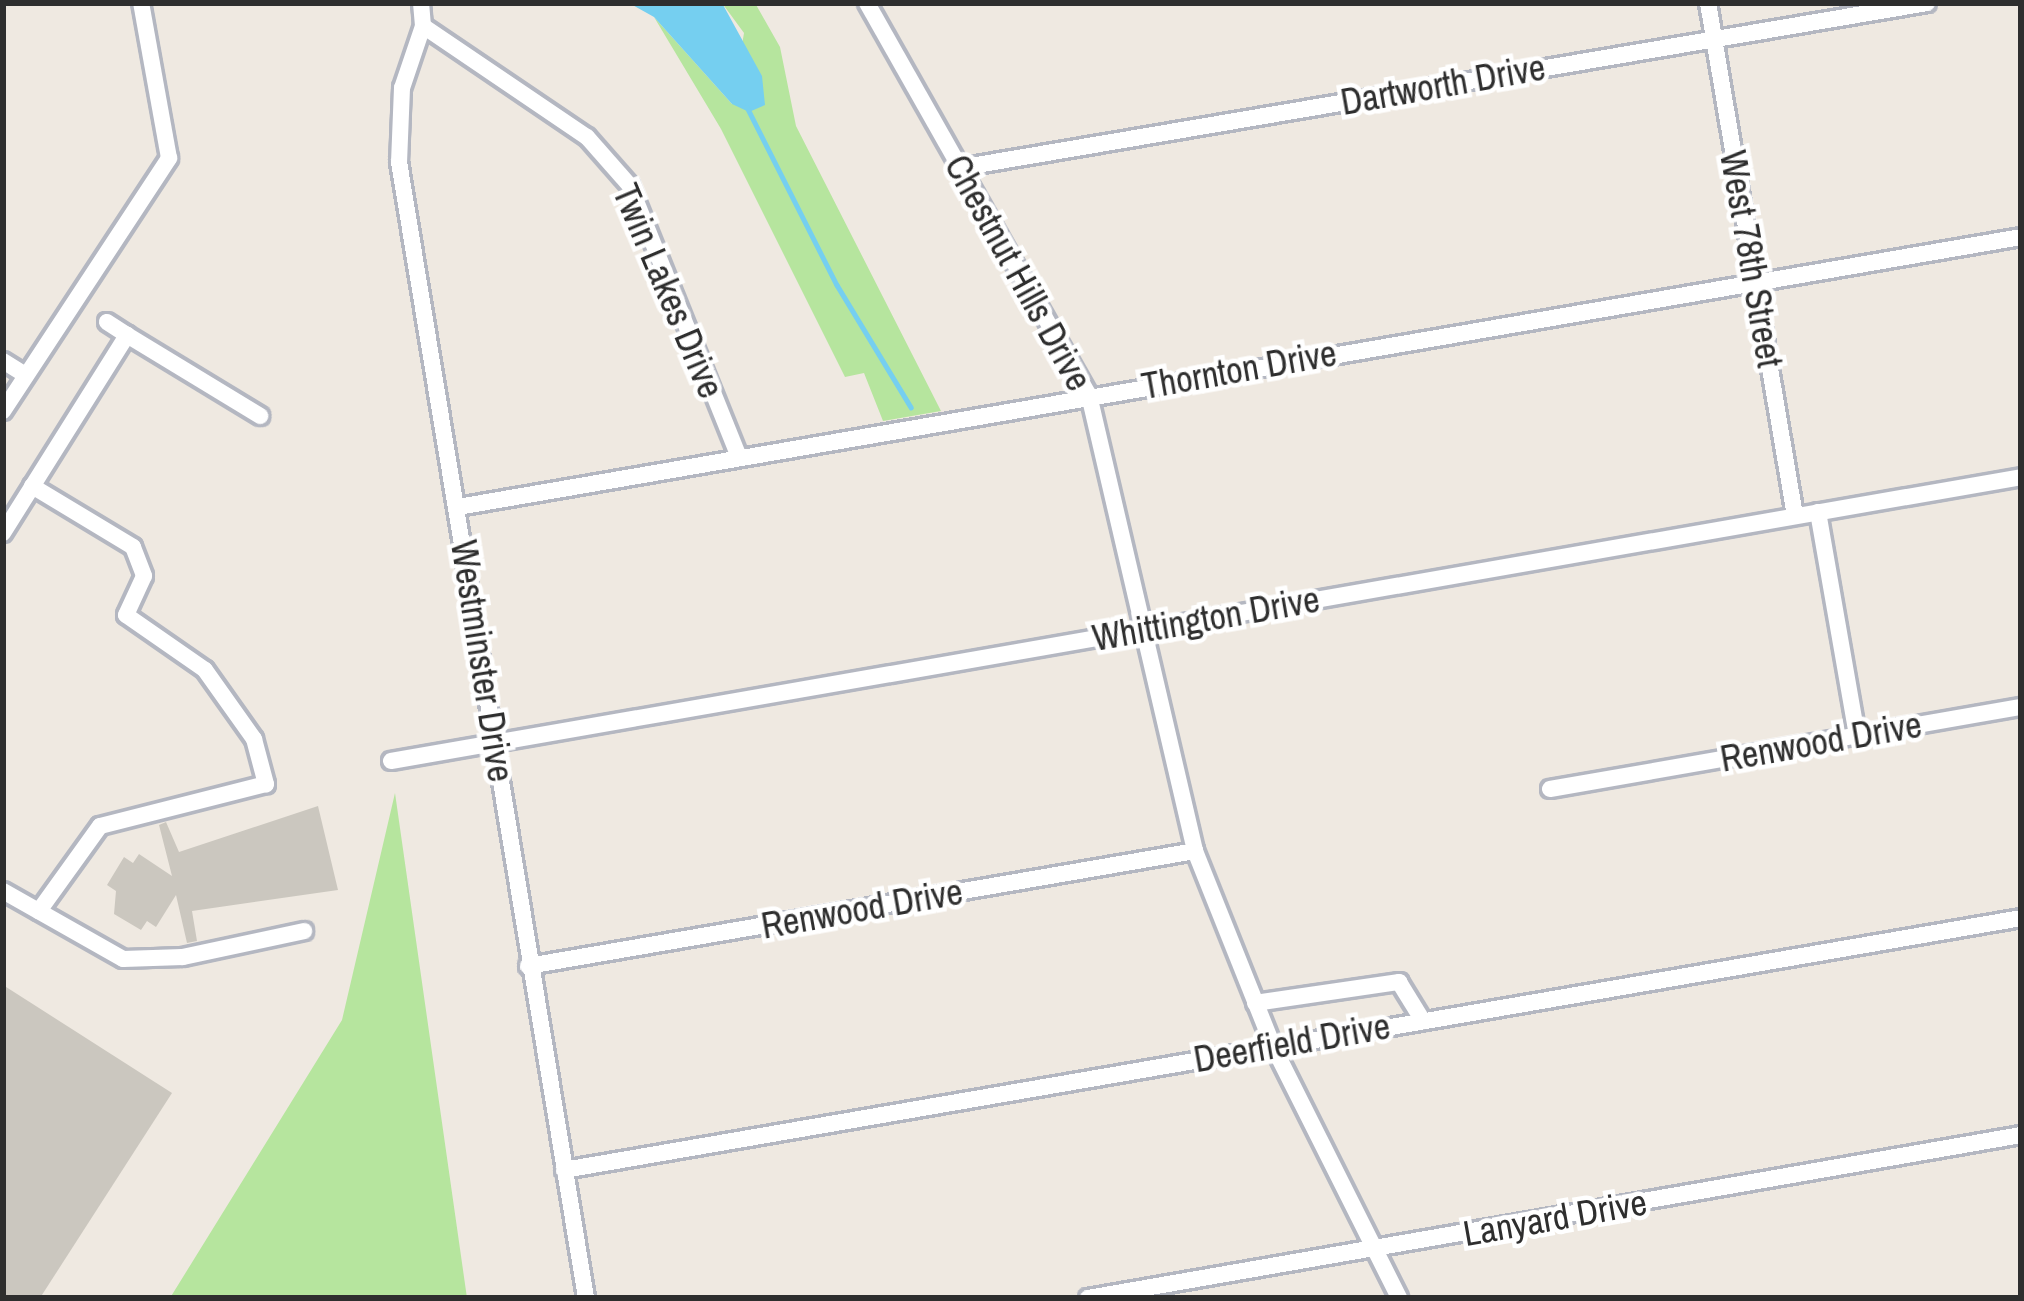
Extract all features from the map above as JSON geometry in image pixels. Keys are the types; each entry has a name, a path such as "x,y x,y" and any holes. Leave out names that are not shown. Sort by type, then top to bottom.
{"street":[{"path":"3,411 169,158 141,3"},
{"path":"421,3 423,26"},
{"name":"Chestnut Hills Drive","path":"867,3 1089,395 1196,851 1274,1046 1399,1298"},
{"name":"West 78th Street","path":"1708,3 1796,515"},
{"name":"Dartworth Drive","path":"959,169 1927,3"},
{"name":"Twin Lakes Drive","path":"423,26 587,137 630,186 739,458"},
{"name":"Westminster Drive","path":"423,26 402,88 399,162 586,1298"},
{"name":"Thornton Drive","path":"458,507 2021,237"},
{"path":"107,322 260,416"},
{"path":"3,533 127,334"},
{"path":"3,361 25,375"},
{"name":"Whittington Drive","path":"391,761 2021,476"},
{"path":"32,486 134,548 144,576 127,616 205,670 254,740 266,784 100,826 39,911"},
{"path":"1818,512 1857,735"},
{"name":"Renwood Drive","path":"1550,788 2021,707"},
{"name":"Renwood Drive","path":"528,966 1196,851"},
{"path":"3,891 123,959 183,957 304,932"},
{"name":"Deerfield Drive","path":"564,1170 2021,918"},
{"path":"1255,1004 1400,982 1423,1021"},
{"name":"Lanyard Drive","path":"1088,1298 2021,1136"}],"green space":[{"path":"722,3 755,3 780,47 796,126 941,411 883,421 864,373 845,377 721,129 654,17 732,104 744,33"},
{"path":"395,793 467,1298 170,1298 342,1020"}],"water":[{"path":"629,3 722,3 762,76 765,105 749,112 732,104 654,17"}],"building":[{"path":"318,806 338,890 192,911 197,941 187,943 176,895 156,927 147,921 141,930 114,914 116,891 107,885 124,857 133,863 139,854 172,876 159,825 166,822 179,852"},
{"path":"3,985 172,1093 40,1298 3,1298"}],"waterway":[{"path":"747,107 837,285 911,407"}]}
